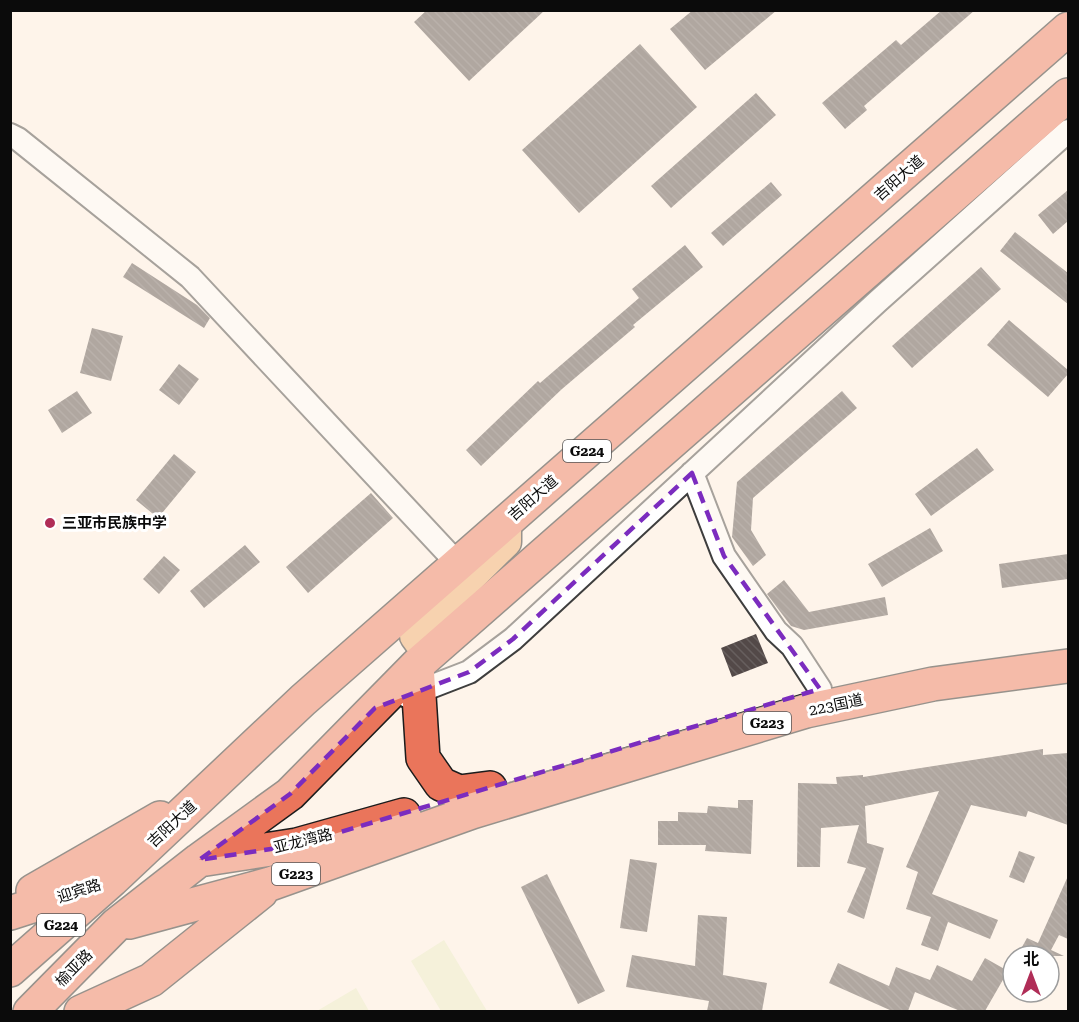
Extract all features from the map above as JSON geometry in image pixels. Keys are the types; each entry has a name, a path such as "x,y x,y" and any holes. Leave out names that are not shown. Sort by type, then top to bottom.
{"highway":[{"name":"吉阳大道","path":"112,880 303,700 1068,29"},
{"name":"G224","path":"116,925 199,860 290,794 375,708 424,668 1068,95"},
{"name":"223国道","path":"481,800 672,730 820,689 981,657 1068,647"},
{"name":"223国道","path":"481,800 806,711 933,684 1068,666"},
{"path":"424,668 423,759 441,784 481,800"},
{"path":"10,903 206,792"},
{"name":"亚龙湾路","path":"112,880 199,860 297,845 404,815 481,800"},
{"name":"亚龙湾路","path":"116,925 270,884 481,800"},
{"name":"G224","path":"17,961 112,880"},
{"name":"迎宾路","path":"10,913 112,880"},
{"path":"81,1011 151,980 270,884"},
{"name":"G223","path":"17,961 116,925"},
{"name":"榆亚路","path":"30,1011 116,925"}],"main road":[{"path":"424,668 423,647 415,636 432,615 506,542 506,522"}],"street":[{"path":"424,668 469,672 513,639 877,302 1068,131"},
{"path":"10,135 18,139 190,277 458,564"},
{"path":"692,473 724,556 776,631 792,646 820,689"}],"highlighted area":[{"path":"692,473 724,556 820,689 297,845 199,860 290,794 375,708 469,672 513,639"}],"green space":[{"path":"444,940 487,1011 441,1011 411,961"},
{"path":"356,988 369,1011 317,1011"}],"building":[{"path":"427,10 545,10 469,81 414,22"},
{"path":"693,10 777,10 705,70 670,29"},
{"path":"942,10 975,10 864,106 867,110 845,129 822,103 896,40 901,45"},
{"path":"640,44 697,107 579,213 522,150"},
{"path":"756,93 776,115 671,208 651,186"},
{"path":"771,182 782,195 723,246 711,233"},
{"path":"1068,190 1068,221 1053,234 1038,215"},
{"path":"1015,232 1068,273 1068,304 1000,251"},
{"path":"685,245 703,267 633,325 635,327 562,389 481,466 466,450 538,381 540,383 639,298 632,289"},
{"path":"132,263 197,305 210,318 204,328 123,277"},
{"path":"981,267 1001,289 912,368 892,346"},
{"path":"1009,320 1068,370 1068,374 1048,397 987,345"},
{"path":"92,328 123,336 111,381 80,373"},
{"path":"179,364 199,379 179,405 159,390"},
{"path":"77,391 92,413 62,433 48,410"},
{"path":"842,391 857,408 753,498 751,530 766,555 753,566 732,537 737,482"},
{"path":"977,448 994,470 931,516 915,494"},
{"path":"174,454 196,472 158,518 136,500"},
{"path":"371,493 393,518 308,593 286,567"},
{"path":"930,528 943,551 882,587 868,564"},
{"path":"245,545 260,562 204,608 190,591"},
{"path":"1068,554 1068,579 1002,588 999,564"},
{"path":"164,556 180,570 159,594 143,579"},
{"path":"784,580 809,612 885,597 888,615 804,630 791,626 767,594"},
{"path":"756,634 768,663 732,677 721,648"},
{"path":"1043,749 1043,755 1068,753 1068,825 1028,811 1026,817 971,805 932,894 998,920 990,939 948,922 938,951 921,945 931,917 906,909 918,872 906,867 939,791 865,806 867,843 884,848 864,919 847,912 866,868 847,863 859,825 821,828 820,867 797,867 798,783 837,784 836,777 863,775 863,777"},
{"path":"738,800 753,800 751,854 705,851 706,845 658,845 658,821 678,821 678,812 707,813 708,806 738,808"},
{"path":"1019,851 1035,857 1024,883 1009,877"},
{"path":"630,859 657,863 647,932 620,928"},
{"path":"547,874 605,991 578,1004 521,887"},
{"path":"1068,876 1068,939 1059,935 1054,944 1024,944 1027,938 1038,943"},
{"path":"698,915 727,917 723,975 767,983 762,1011 707,1011 709,1001 626,987 632,955 695,966"},
{"path":"985,958 1001,967 1001,983 985,1011 960,1011 915,992 908,1011 892,1011 829,983 838,963 889,986 896,967 930,980 937,965 972,981"}],"place":[{"name":"三亚市民族中学","path":"50,523"}]}
